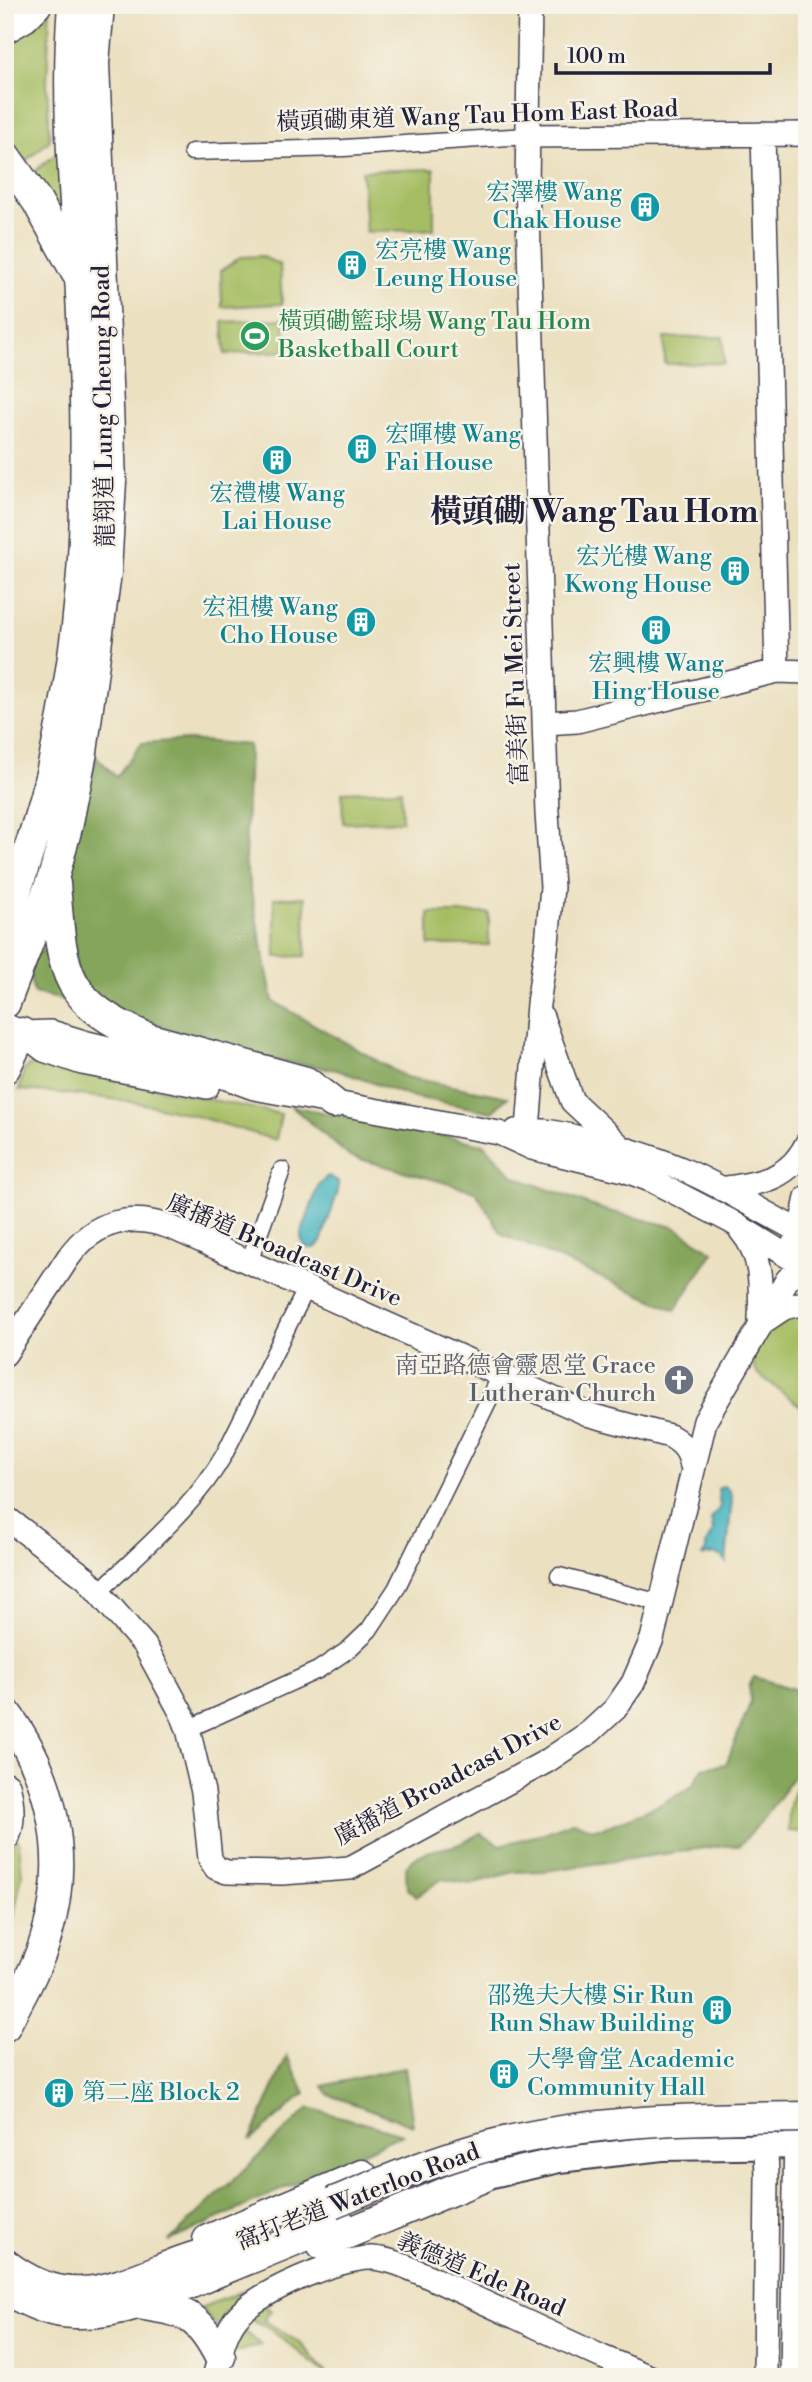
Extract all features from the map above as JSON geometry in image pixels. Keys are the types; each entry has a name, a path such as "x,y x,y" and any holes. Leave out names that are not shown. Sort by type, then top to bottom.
{"highway":[{"path":"5,28 24,17 36,5"},
{"name":"龍翔道 Lung Cheung Road","path":"5,924 49,783 64,713 83,554 85,503 80,278 69,54 74,5"},
{"name":"龍翔道 Lung Cheung Road","path":"5,1003 54,875 67,827 82,752 108,555 111,481 94,52 99,5"},
{"path":"7,159 37,201 80,278"},
{"path":"54,875 63,962 75,988 96,1009 129,1030 150,1039 306,1082 333,1103"},
{"path":"5,1069 14,1029"},
{"path":"5,1712 29,1748 46,1789 54,1820 57,1863 54,1906 47,1935 5,2026"},
{"path":"5,1747 20,1775 31,1807 38,1871 29,1930 5,1987"},
{"path":"5,1787 9,1806 5,1835"},
{"name":"窩打老道 Waterloo Road","path":"5,2288 41,2306 66,2313 103,2312 149,2300 459,2154 519,2139 605,2126 803,2111"},
{"name":"窩打老道 Waterloo Road","path":"5,2264 37,2284 68,2291 97,2290 123,2285 184,2260 335,2212 476,2171 568,2149 671,2137 803,2143"},
{"path":"184,2260 211,2237 403,2160 467,2141"},
{"path":"149,2300 204,2291 483,2177"},
{"path":"149,2300 194,2318 207,2331 217,2367"}],"main road":[{"name":"窩打老道 Waterloo Road","path":"467,2141 561,2123 640,2112 765,2106 803,2111"},
{"path":"467,2141 483,2177"},
{"name":"窩打老道 Waterloo Road","path":"483,2177 541,2163 601,2154 662,2148 803,2143"}],"street":[{"name":"富美街 Fu Mei Street","path":"530,5 527,136 535,453 552,887 538,1004 530,1138"},
{"path":"763,134 777,670"},
{"name":"橫頭磡東道 Wang Tau Hom East Road","path":"192,152 344,148 527,136 807,134"},
{"path":"545,723 577,721 777,670 807,672"},
{"name":"富美街 Fu Mei Street","path":"538,1004 572,1101 620,1147"},
{"path":"14,1029 44,1050 84,1053 209,1087 254,1088 530,1138 624,1170 674,1191 730,1221 798,1265"},
{"path":"530,1138 560,1133 620,1147 695,1175 803,1233"},
{"path":"721,1189 756,1184 779,1175 795,1163 807,1143"},
{"path":"249,1262 282,1170"},
{"name":"廣播道 Broadcast Drive","path":"5,1517 75,1570 99,1592 145,1646 188,1729 203,1793 210,1859 216,1868 227,1872 282,1873 350,1868 547,1760 590,1732 615,1709 633,1683 648,1652 705,1420 760,1324 798,1265 807,1198"},
{"name":"廣播道 Broadcast Drive","path":"5,1354 73,1251 89,1235 109,1224 131,1220 153,1221 307,1287 590,1415 670,1436"},
{"path":"730,1221 747,1239 756,1257 761,1290 760,1324"},
{"path":"99,1592 185,1508 208,1481 224,1455 307,1287"},
{"path":"760,1324 784,1308 807,1302"},
{"path":"188,1729 318,1670 348,1650 369,1630 396,1589 501,1376"},
{"path":"670,1436 691,1429 705,1420"},
{"path":"670,1436 681,1442 689,1452 692,1466"},
{"path":"559,1576 660,1604"},
{"path":"765,2106 765,2377"},
{"path":"792,2377 803,2111"},
{"name":"義德道 Ede Road","path":"217,2367 231,2325 243,2310 258,2299 331,2266 371,2258 385,2260 423,2274 650,2377"}],"green space":[{"path":"50,5 47,83 50,140 21,165 5,146 5,38"},
{"path":"60,151 62,215 54,214 30,175"},
{"path":"434,169 434,229 366,232 362,171"},
{"path":"261,256 280,265 282,304 222,307 221,271 240,257"},
{"name":"橫頭磡籃球場 Wang Tau Hom Basketball Court","path":"284,319 286,351 225,354 223,322"},
{"path":"723,337 724,363 665,364 664,338"},
{"path":"188,740 249,745 245,861 273,1001 406,1077 508,1097 492,1112 409,1096 337,1070 263,1058 102,1009 77,974 66,877 96,756 116,777 142,743"},
{"path":"401,790 402,821 343,823 342,792"},
{"path":"305,897 306,956 276,957 274,898"},
{"path":"429,913 489,913 489,945 429,945"},
{"path":"49,947 75,1003 34,993 25,961"},
{"path":"33,1063 281,1114 276,1140 150,1105 19,1090 24,1070"},
{"path":"291,1106 483,1144 515,1177 601,1209 674,1227 713,1252 675,1310 502,1234 475,1191 349,1156"},
{"path":"807,1309 807,1411 756,1372 751,1358 769,1325"},
{"path":"754,1677 807,1693 807,1760 739,1846 719,1846 545,1871 514,1872 471,1884 442,1879 416,1897 407,1889 406,1867 416,1857 427,1852 456,1845 480,1833 500,1845 539,1835 574,1821 589,1828 603,1828 659,1805 692,1786 703,1768 726,1764 751,1701 749,1686"},
{"path":"807,1778 807,1832 788,1831 793,1794"},
{"path":"16,1838 19,1841 22,1875 12,1925 5,1929 5,1864"},
{"path":"287,2056 305,2093 250,2141"},
{"path":"405,2067 413,2125 329,2095 323,2086"},
{"path":"309,2108 403,2134 169,2241"},
{"path":"245,2290 224,2314 218,2328 200,2308"},
{"path":"263,2304 271,2311 264,2320 301,2344 330,2377 271,2330 246,2317"},
{"path":"235,2333 247,2333 261,2345 229,2354"}],"water":[{"path":"328,1176 338,1181 338,1191 321,1242 315,1248 307,1248 301,1235 319,1184"},
{"path":"724,1486 732,1498 726,1562 716,1555 702,1557 713,1531 711,1519 720,1507 718,1489"}],"place":[{"name":"宏澤樓 Wang Chak House","path":"645,207"},
{"name":"宏亮樓 Wang Leung House","path":"352,265"},
{"name":"橫頭磡籃球場 Wang Tau Hom Basketball Court","path":"255,336"},
{"name":"宏暉樓 Wang Fai House","path":"362,449"},
{"name":"宏禮樓 Wang Lai House","path":"277,460"},
{"name":"宏光樓 Wang Kwong House","path":"735,571"},
{"name":"宏祖樓 Wang Cho House","path":"361,622"},
{"name":"宏興樓 Wang Hing House","path":"656,630"},
{"name":"南亞路德會靈恩堂 Grace Lutheran Church","path":"679,1380"},
{"name":"邵逸夫大樓 Sir Run Run Shaw Building","path":"717,2010"},
{"name":"大學會堂 Academic Community Hall","path":"504,2074"},
{"name":"第二座 Block 2","path":"59,2093"}],"district":[{"name":"橫頭磡 Wang Tau Hom","path":"594,512"}]}
